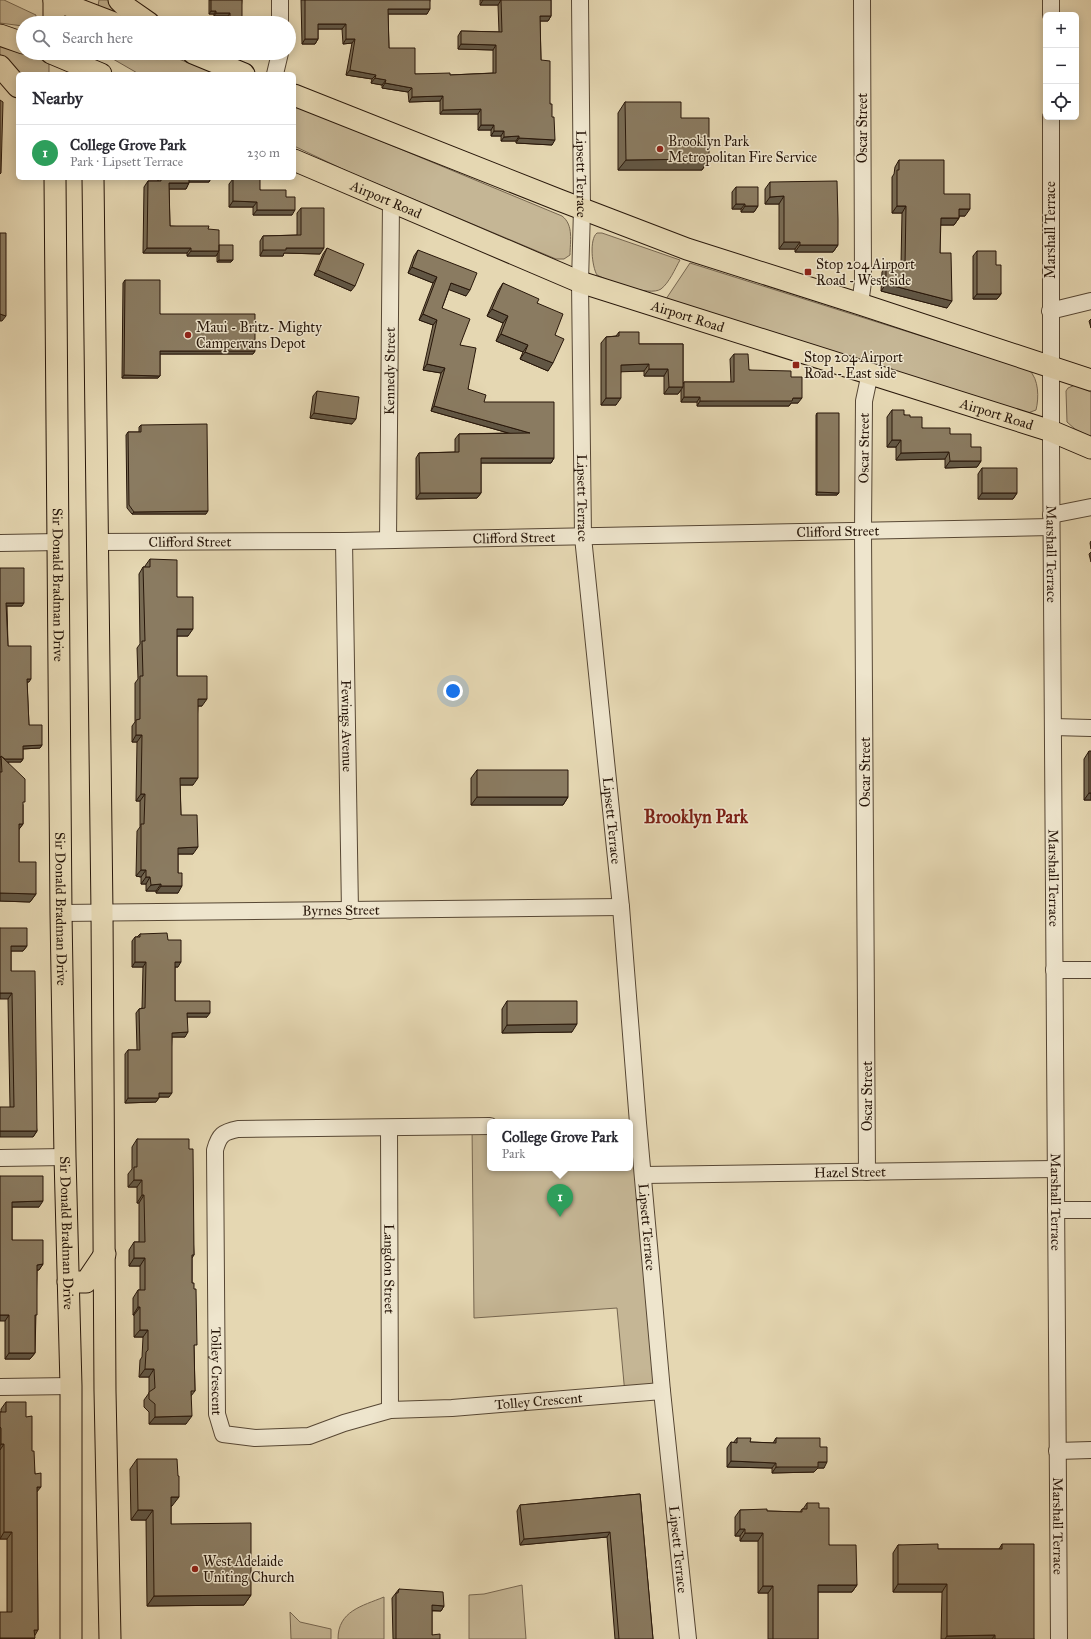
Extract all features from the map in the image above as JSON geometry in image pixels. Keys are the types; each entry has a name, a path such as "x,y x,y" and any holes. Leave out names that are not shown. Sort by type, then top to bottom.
{"main road":[{"path":"54,16 54,0 90,12"},
{"path":"120,0 126,7 139,16"},
{"path":"0,35 16,41"},
{"path":"57,60 93,68"},
{"path":"212,60 239,72"},
{"path":"0,66 16,85"},
{"path":"296,96 687,249 1091,380"},
{"name":"Airport Road","path":"296,161 580,282 1051,431 1091,448"},
{"path":"48,180 55,231"},
{"name":"Sir Donald Bradman Drive","path":"55,180 61,913 71,1386 71,1639"},
{"path":"93,180 102,913 105,1399 110,1639"},
{"path":"93,202 100,180"},
{"path":"68,1282 86,1282 105,1254"}],"street":[{"path":"280,0 280,16"},
{"name":"Lipsett Terrace","path":"580,0 582,209 580,282 583,537 621,907 634,1123 644,1175 662,1391 688,1639"},
{"name":"Oscar Street","path":"860,304 863,282 862,0"},
{"path":"1051,0 1051,12"},
{"path":"275,72 278,60"},
{"name":"Marshall Terrace","path":"1051,120 1050,366 1059,1639"},
{"name":"Kennedy Street","path":"388,540 392,202"},
{"path":"1050,311 1091,301"},
{"name":"Oscar Street","path":"867,1172 864,401 870,373"},
{"name":"Clifford Street","path":"97,542 344,541 864,532 1051,521 1091,507"},
{"name":"Fewings Avenue","path":"344,541 350,911"},
{"path":"0,543 59,542"},
{"path":"1053,727 1091,728"},
{"name":"Byrnes Street","path":"61,913 621,907"},
{"path":"1054,970 1091,970"},
{"name":"Tolley Crescent","path":"487,1126 238,1129 226,1132 218,1139 215,1150 217,1414 223,1434 255,1438 309,1436 344,1423 390,1410 452,1408 662,1391"},
{"name":"Langdon Street","path":"389,1128 390,1410"},
{"path":"0,1158 65,1157"},
{"name":"Hazel Street","path":"644,1175 1056,1169"},
{"path":"1056,1210 1091,1210"},
{"path":"0,1387 71,1386"},
{"path":"1057,1451 1091,1450"}],"shaded area":[{"path":"0,0 4,0 36,15 16,16 16,25 0,23"},
{"path":"99,0 112,0 129,16 113,16 98,6"},
{"path":"0,40 16,49 16,60 42,60 49,64 49,72 18,72 0,54"},
{"path":"115,60 181,60 213,72 136,72"},
{"path":"296,106 562,216 566,220 570,229 570,255 564,259 556,259 351,173 296,147"},
{"path":"597,233 602,233 680,260 669,280 661,289 655,291 639,290 619,284 597,275 595,271 592,247 594,236"},
{"path":"690,263 1029,370 1035,378 1036,383 1038,400 1036,410 1028,413 666,299"},
{"path":"1075,385 1091,392 1091,437 1075,429 1067,422 1066,391 1068,388"},
{"path":"472,1126 487,1126 487,1171 633,1171 633,1148 662,1391 625,1394 617,1308 474,1318"},
{"path":"522,1585 526,1639 469,1639 469,1595 484,1594"},
{"path":"384,1597 384,1639 338,1639 342,1622 347,1616 360,1607"},
{"path":"290,1612 300,1622 331,1629 331,1639 291,1639"}],"building":[{"path":"211,0 242,0 242,16 230,16 230,13 216,13 216,11 211,11"},
{"path":"305,0 430,0 430,9 388,9 389,48 415,48 415,74 450,73 450,75 496,73 496,45 461,44 461,31 502,32 501,0 551,0 551,16 540,16 541,60 550,61 550,104 552,104 552,117 554,117 555,140 519,138 519,136 504,137 504,131 494,131 494,125 481,125 481,109 443,110 443,96 412,97 412,88 385,83 386,80 375,78 376,75 350,70 355,39 346,39 346,24 318,24 318,39 305,39"},
{"path":"0,100 3,102 0,174"},
{"name":"Brooklyn Park Metropolitan Fire Service","path":"625,102 681,102 681,118 709,118 709,159 626,160"},
{"path":"899,160 944,160 944,194 970,194 970,209 959,209 959,218 941,218 940,253 951,253 952,301 886,284 886,265 905,265 906,206 897,206 897,170 899,170"},
{"path":"189,180 189,183 169,183 170,226 209,226 208,229 219,230 219,251 191,251 191,248 147,248 148,181"},
{"path":"233,180 260,180 260,190 286,190 286,197 295,197 295,210 257,210 257,202 233,201"},
{"path":"837,181 838,245 800,245 800,242 784,242 784,196 770,197 770,182"},
{"path":"736,187 758,187 758,206 736,204"},
{"path":"301,208 324,208 324,248 286,248 286,250 263,250 263,236 301,235"},
{"path":"0,233 6,233 6,316 0,314"},
{"path":"219,245 233,245 233,260 219,260"},
{"path":"327,248 364,264 355,286 318,270"},
{"path":"418,250 477,273 470,290 451,283 442,308 470,319 460,345 476,348 468,389 486,395 484,402 554,402 554,458 481,458 481,493 420,493 419,453 459,452 459,434 530,433 434,406 445,368 427,364 437,320 423,314 437,277 412,267"},
{"path":"977,251 996,251 996,265 1001,265 1001,294 977,294"},
{"name":"Maui - Britz- Mighty Campervans Depot","path":"125,280 160,280 160,314 255,314 255,351 160,351 160,376 124,375"},
{"path":"503,283 539,299 537,303 563,314 555,335 564,339 553,363 525,352 528,345 501,334 508,316 492,309"},
{"path":"619,332 639,332 639,344 683,344 683,387 669,387 668,369 649,369 649,364 621,365 621,398 606,398 606,337 619,336"},
{"path":"734,354 748,354 749,370 791,371 791,377 802,377 802,398 793,398 792,401 700,401 700,397 684,397 684,382 734,382"},
{"path":"317,391 359,397 356,419 314,413"},
{"path":"892,410 904,410 904,415 910,415 910,417 922,417 922,428 950,428 950,434 971,434 971,447 981,447 981,461 950,461 949,452 901,453 901,440 892,440"},
{"path":"817,413 839,413 839,493 817,492"},
{"path":"207,424 208,511 134,512 129,505 128,432 141,432 141,425"},
{"path":"982,468 1017,468 1017,493 982,493"},
{"path":"150,559 177,560 177,597 193,597 193,629 177,629 177,676 207,676 207,699 198,699 198,778 180,778 181,815 197,815 198,847 178,848 178,873 182,873 182,886 161,886 161,884 151,885 150,877 146,877 146,870 141,870 141,824 144,824 145,794 141,794 142,735 136,735 136,720 140,719 140,676 143,676 142,641 145,641 143,567 150,567"},
{"path":"0,568 24,568 24,603 6,603 8,646 31,646 31,679 27,679 29,725 42,725 42,745 23,746 23,759 5,759 1,756 0,758"},
{"path":"1089,751 1091,751 1091,793 1089,793"},
{"path":"1,756 25,779 23,824 19,824 19,862 36,862 36,894 0,893"},
{"path":"477,770 568,770 568,797 477,797"},
{"path":"0,928 27,928 27,946 11,946 11,971 35,971 37,1131 0,1131 0,1107 14,1107 12,993 0,993"},
{"path":"167,933 168,940 181,940 181,962 175,962 175,1001 210,1001 210,1013 187,1013 188,1032 172,1033 172,1093 159,1093 159,1098 128,1098 128,1050 140,1050 139,1009 145,1008 146,962 135,962 135,937 140,937 140,934"},
{"path":"507,1001 577,1001 577,1024 507,1025"},
{"path":"137,1139 189,1139 189,1149 193,1149 194,1255 192,1255 192,1283 194,1283 194,1289 196,1289 197,1345 194,1345 195,1391 191,1391 192,1416 155,1417 155,1404 149,1399 149,1392 155,1388 154,1369 145,1369 146,1352 148,1350 148,1330 140,1330 140,1307 138,1307 138,1290 145,1290 145,1258 134,1258 134,1242 145,1242 144,1195 142,1195 142,1180 134,1180 134,1167 137,1167"},
{"path":"0,1176 43,1176 43,1201 12,1202 12,1240 43,1240 43,1264 37,1265 35,1353 9,1353 9,1315 0,1315"},
{"path":"6,1402 26,1402 26,1417 32,1416 32,1451 34,1451 35,1474 41,1473 41,1487 37,1487 38,1630 34,1630 35,1638 0,1638 0,1612 12,1612 12,1532 4,1532 4,1444 1,1444 0,1427 0,1412 6,1412"},
{"path":"737,1438 751,1438 750,1442 776,1443 776,1438 820,1438 820,1447 827,1447 827,1462 818,1462 818,1467 776,1467 776,1463 731,1461 731,1442 737,1443"},
{"name":"West Adelaide Uniting Church","path":"137,1459 177,1459 179,1497 171,1497 171,1524 251,1523 251,1595 154,1596 153,1510 138,1510"},
{"path":"640,1494 653,1639 619,1639 610,1532 524,1539 520,1505"},
{"path":"807,1503 819,1503 819,1508 829,1508 829,1545 856,1545 857,1585 818,1585 818,1639 773,1639 773,1586 763,1586 763,1533 745,1533 745,1529 740,1529 740,1510 767,1509 767,1511 802,1512 802,1509 807,1509"},
{"path":"938,1544 938,1549 1002,1549 1002,1544 1034,1544 1034,1639 995,1639 995,1635 947,1636 947,1584 898,1584 898,1545"},
{"path":"399,1589 443,1592 444,1606 432,1605 432,1635 440,1634 440,1639 396,1639 396,1593 398,1593"}],"place":[{"name":"Brooklyn Park Metropolitan Fire Service","path":"660,149"},
{"name":"Stop 204 Airport Road - West side","path":"808,272"},
{"name":"Maui - Britz- Mighty Campervans Depot","path":"188,335"},
{"name":"Stop 204 Airport Road - East side","path":"796,365"},
{"name":"College Grove Park","path":"560,1217"},
{"name":"West Adelaide Uniting Church","path":"195,1569"}],"district":[{"name":"Brooklyn Park","path":"696,817"}]}
